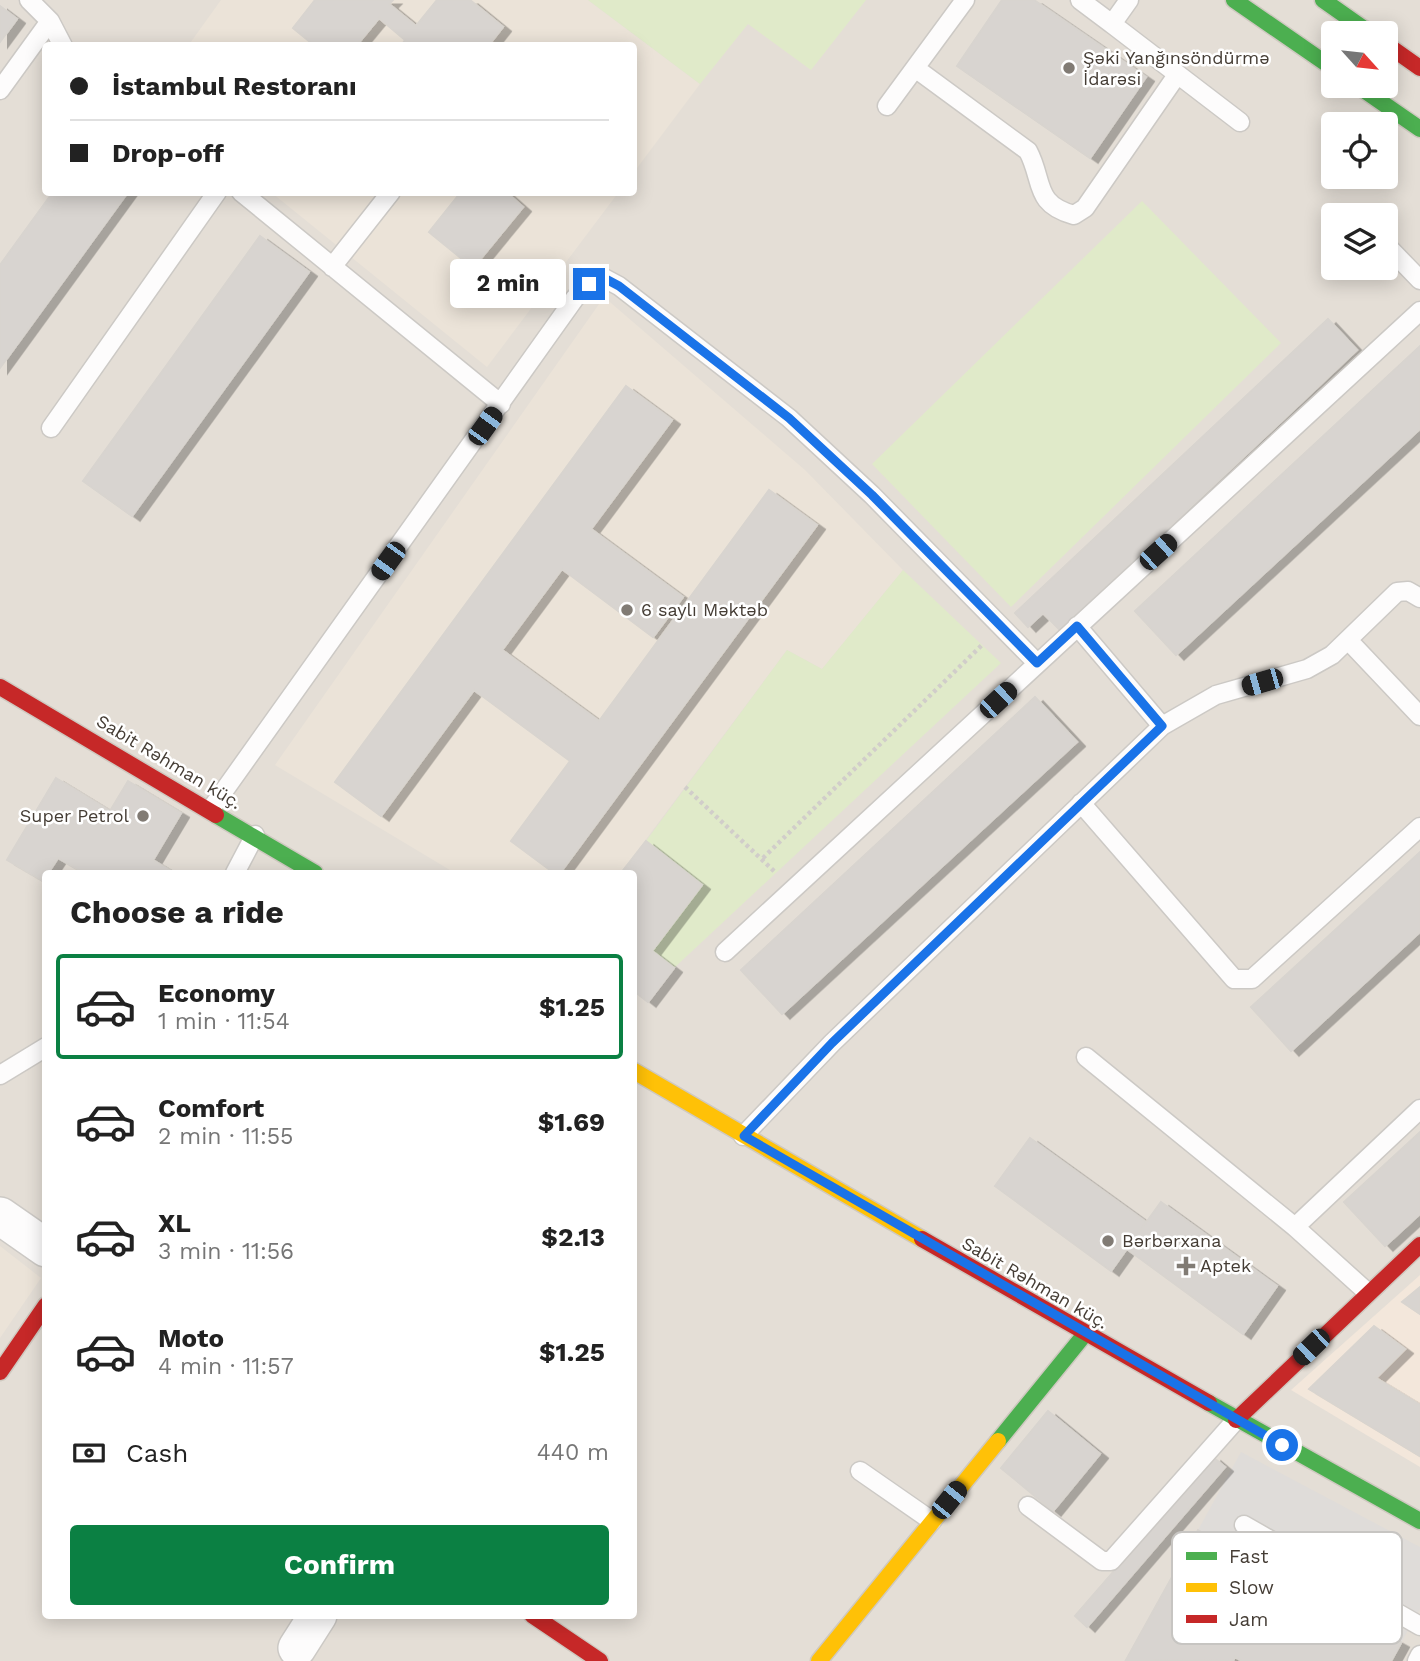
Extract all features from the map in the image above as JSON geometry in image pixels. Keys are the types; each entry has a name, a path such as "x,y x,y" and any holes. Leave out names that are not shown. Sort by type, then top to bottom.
{"main road":[{"path":"1234,0 1321,60"},
{"path":"1323,0 1353,21"},
{"path":"1398,52 1420,68"},
{"path":"1375,98 1420,129"},
{"name":"Sabit Rəhman küç.","path":"0,687 211,809 310,870"},
{"name":"Sabit Rəhman küç.","path":"637,1073 1085,1334 1420,1521"},
{"path":"1236,1420 1367,1292 1420,1245"},
{"path":"0,1371 42,1311"},
{"path":"819,1661 1085,1334"},
{"path":"536,1619 576,1655"}],"street":[{"path":"0,1216 42,1245"},
{"path":"297,1648 315,1619"}],"lane":[{"path":"29,0 50,22 61,42"},
{"path":"887,106 965,0"},
{"path":"1080,0 1240,122"},
{"path":"1111,24 1129,0"},
{"path":"0,90 50,22"},
{"path":"915,68 1028,151 1038,168 1039,188 1047,202 1074,215 1085,208 1177,75"},
{"path":"51,428 214,196"},
{"path":"246,196 501,404"},
{"path":"332,267 388,196"},
{"path":"1398,257 1420,280"},
{"path":"211,809 575,298 589,284 604,278 789,418 872,495 1037,663"},
{"path":"726,952 1420,311"},
{"path":"744,1136 832,1043 1162,726 1216,695 1307,669 1332,655 1397,592 1408,590 1420,598"},
{"path":"1077,626 1162,726"},
{"path":"1348,640 1420,716"},
{"path":"1082,803 1234,979 1252,979 1420,827"},
{"path":"237,870 255,835"},
{"path":"0,1075 42,1049"},
{"path":"1086,1057 1295,1227 1367,1292"},
{"path":"1295,1227 1420,1109"},
{"path":"1028,1506 1102,1561 1111,1561 1236,1420"},
{"path":"860,1471 932,1521"},
{"path":"1244,1525 1256,1532"},
{"path":"1402,1616 1420,1626"},
{"path":"1417,1661 1420,1655"}],"path":[{"path":"762,858 982,645"},
{"path":"685,787 776,873"}],"shaded area":[{"path":"0,0 1420,0 1420,1661 0,1661"},
{"path":"221,0 588,0 700,84 637,168 637,42 191,42"},
{"path":"276,196 616,196 487,367"},
{"name":"6 saylı Məktəb","path":"604,297 805,470 903,570 822,669 787,650 623,870 450,870 275,765"},
{"path":"0,1246 41,1278 0,1338"},
{"path":"1420,1275 1420,1467 1291,1390"},
{"path":"1241,1452 1392,1532 1202,1532 1198,1530"},
{"path":"1402,1537 1420,1547 1420,1609 1402,1641"}],"green space":[{"path":"588,0 866,0 811,70 748,24 700,84"},
{"path":"1142,201 1281,343 1011,607 872,464"},
{"path":"903,570 1001,663 674,968 652,951 702,885 646,841 787,650 822,669"}],"building":[{"path":"315,0 393,0 389,4 416,26 437,0 470,0 503,27 491,42 404,42 405,40 379,18 359,42 310,42 293,28"},
{"path":"1002,0 1034,0 1146,77 1090,158 957,66"},
{"path":"0,6 17,19 0,42"},
{"path":"50,196 125,196 0,368 0,265"},
{"path":"458,196 511,196 523,207 473,268 429,232"},
{"path":"260,236 309,272 132,516 83,481"},
{"path":"1328,319 1357,350 1060,630 1043,613 1028,627 1015,613"},
{"path":"1420,346 1420,429 1176,655 1135,611"},
{"path":"626,386 672,420 591,529 683,597 653,637 562,569 502,650 599,721 769,490 817,525 562,870 550,870 511,841 570,761 474,690 381,816 335,782"},
{"path":"1035,697 1077,742 782,1014 741,970"},
{"path":"56,778 110,811 128,781 181,813 153,860 169,870 79,870 58,858 50,870 42,870 42,880 7,860"},
{"path":"646,841 702,885 652,951 674,968 648,1002 637,993 637,870 623,870"},
{"path":"1420,852 1420,932 1291,1051 1251,1007"},
{"path":"1420,1132 1420,1214 1385,1246 1344,1202"},
{"path":"1030,1138 1146,1222 1111,1271 995,1186"},
{"path":"1161,1202 1277,1286 1243,1334 1127,1249"},
{"path":"1420,1287 1420,1314 1402,1302"},
{"path":"1374,1326 1405,1349 1376,1378 1420,1405 1420,1456 1309,1389"},
{"path":"1048,1411 1100,1454 1053,1511 1001,1468"},
{"path":"1213,1457 1225,1467 1087,1627 1075,1616"},
{"path":"1172,1577 1172,1644 1400,1644 1391,1661 1242,1661 1235,1657 1233,1661 1126,1660"}],"traffic: fast":[{"path":"1234,0 1321,60"},
{"path":"1323,0 1353,21"},
{"path":"1375,98 1420,129"},
{"path":"216,815 310,870"},
{"path":"998,1441 1085,1334"},
{"path":"1209,1403 1420,1521"}],"traffic: slow":[{"path":"637,1073 922,1239"},
{"path":"819,1661 998,1441"}],"traffic: jam":[{"path":"1398,52 1420,68"},
{"path":"0,687 216,815"},
{"path":"922,1239 1209,1403"},
{"path":"1236,1420 1420,1245"},
{"path":"0,1372 42,1311"},
{"path":"538,1619 600,1661"}],"place":[{"name":"Şəki Yanğınsöndürmə İdarəsi","path":"1069,68"},
{"name":"6 saylı Məktəb","path":"627,610"},
{"name":"Super Petrol","path":"143,816"},
{"name":"Bərbərxana","path":"1108,1241"},
{"name":"Aptek","path":"1186,1266"}],"route":[{"path":"589,284 604,278 619,286 789,418 872,495 1037,663 1077,626 1162,726 832,1043 744,1136 1282,1445"}]}
